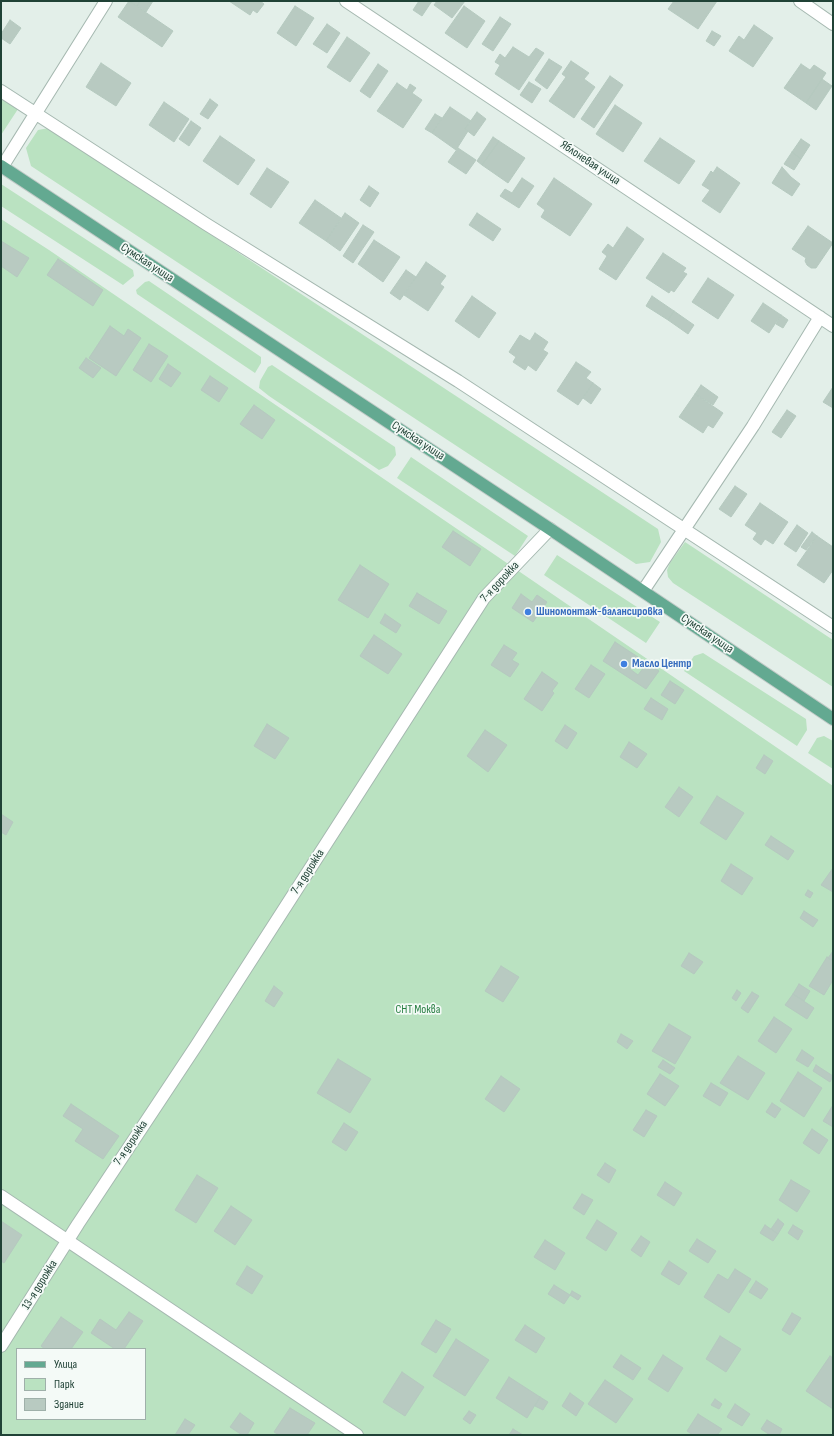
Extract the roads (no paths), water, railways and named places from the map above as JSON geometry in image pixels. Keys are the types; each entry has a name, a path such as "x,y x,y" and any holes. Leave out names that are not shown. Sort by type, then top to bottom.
{"main road":[{"name":"Сумская улица","path":"2,167 550,529 833,719"}],"street":[{"path":"2,167 106,1"},
{"name":"Яблоневая улица","path":"346,1 833,326"},
{"path":"800,1 833,24"},
{"path":"1,91 206,224 458,381 833,627"},
{"path":"643,592 753,426 820,317"},
{"name":"7-я дорожка","path":"78,1224 196,1046 484,598 550,529"},
{"path":"1,1196 357,1435"},
{"name":"13-я дорожка","path":"1,1346 78,1224"}],"place":[{"name":"Шиномонтаж-балансировка","path":"528,612"},
{"name":"Масло Центр","path":"624,664"}],"park label":[{"name":"СНТ Моква","path":"418,1010"}]}
